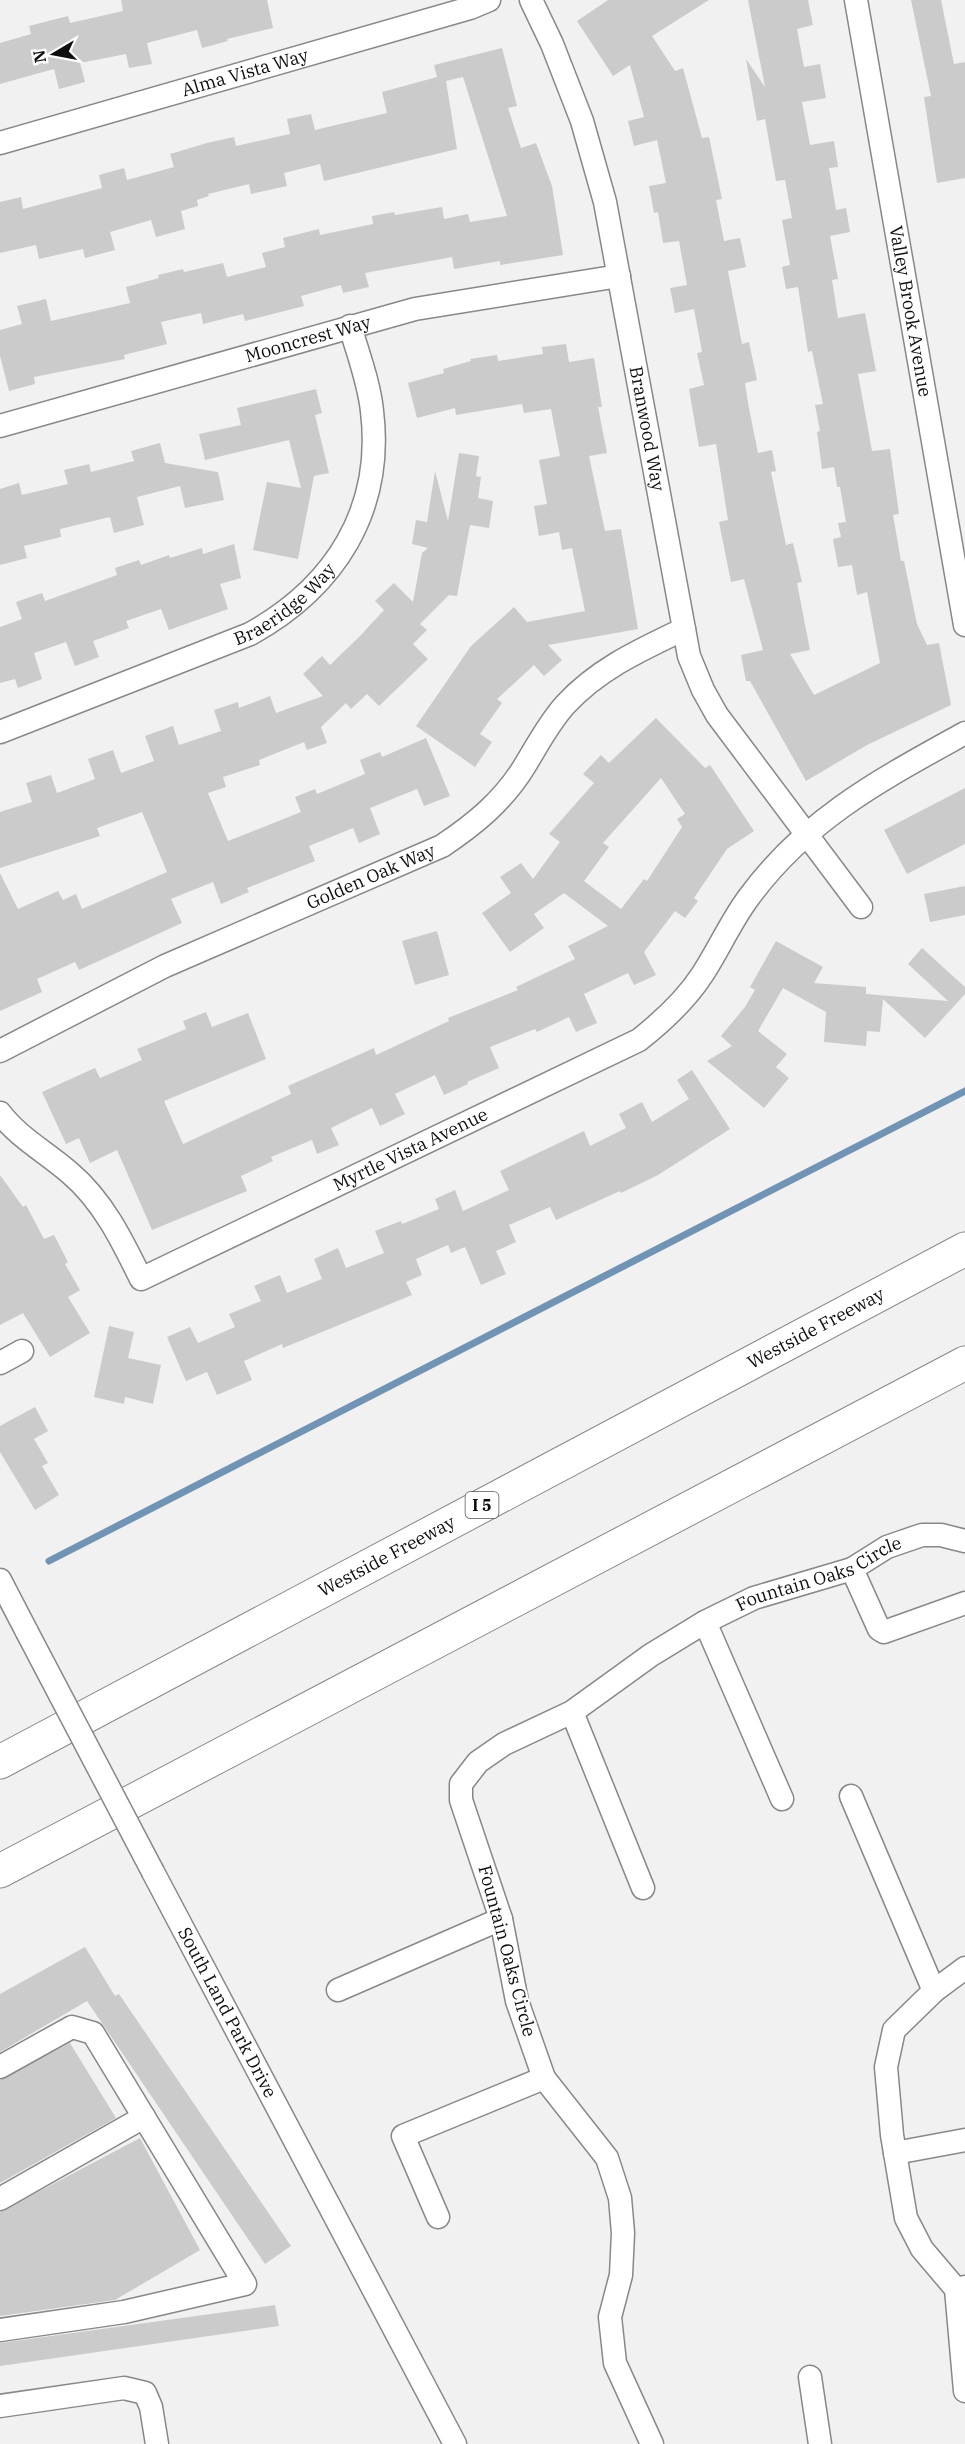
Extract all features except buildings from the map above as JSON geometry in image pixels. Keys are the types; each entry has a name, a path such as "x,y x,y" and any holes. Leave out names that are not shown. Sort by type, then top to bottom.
{"highway":[{"name":"Westside Freeway","path":"0,1762 965,1249"},
{"path":"0,1871 965,1363"}],"street":[{"name":"Alma Vista Way","path":"0,143 470,8 489,0"},
{"name":"Branwood Way","path":"531,0 552,44 582,122 605,202 684,629 693,664 717,716 805,834"},
{"name":"Valley Brook Avenue","path":"856,0 965,625"},
{"name":"Mooncrest Way","path":"0,426 415,309 619,276"},
{"name":"Braeridge Way","path":"0,732 250,634 276,620 303,600 328,573 348,542 364,505 372,473 374,439 372,410 350,326"},
{"name":"Golden Oak Way","path":"0,1051 147,975 442,846 477,822 502,797 564,706 595,677 626,656 684,629"},
{"name":"Myrtle Vista Avenue","path":"0,1113 33,1146 70,1173 97,1201 117,1230 141,1279 639,1040 662,1022 688,995 749,897 782,856 805,834 876,782 965,733"},
{"path":"805,834 861,907"},
{"path":"0,1363 22,1351"},
{"name":"Fountain Oaks Circle","path":"652,2444 615,2363 610,2317 621,2275 623,2234 620,2198 607,2158 544,2078 517,2001 501,1919 461,1800 461,1784 478,1762 504,1744 572,1712 651,1655 705,1622 754,1599 852,1569 887,1546 922,1535 965,1541"},
{"path":"852,1569 879,1629 884,1632 965,1603"},
{"name":"South Land Park Drive","path":"0,1580 455,2444"},
{"path":"705,1622 782,1799"},
{"path":"572,1712 644,1888"},
{"path":"851,1796 934,1991"},
{"path":"338,1990 501,1919"},
{"path":"965,1968 934,1991 894,2030 886,2067 895,2153 906,2218 922,2249 960,2288 965,2391"},
{"path":"0,2067 72,2027 93,2033 246,2284 124,2312 0,2330"},
{"path":"438,2217 403,2136 544,2078"},
{"path":"0,2199 144,2117"},
{"path":"895,2153 965,2140"},
{"path":"810,2377 820,2444"},
{"path":"0,2406 124,2388 145,2393 151,2407 157,2444"}],"waterway":[{"path":"49,1561 965,1091"}]}
